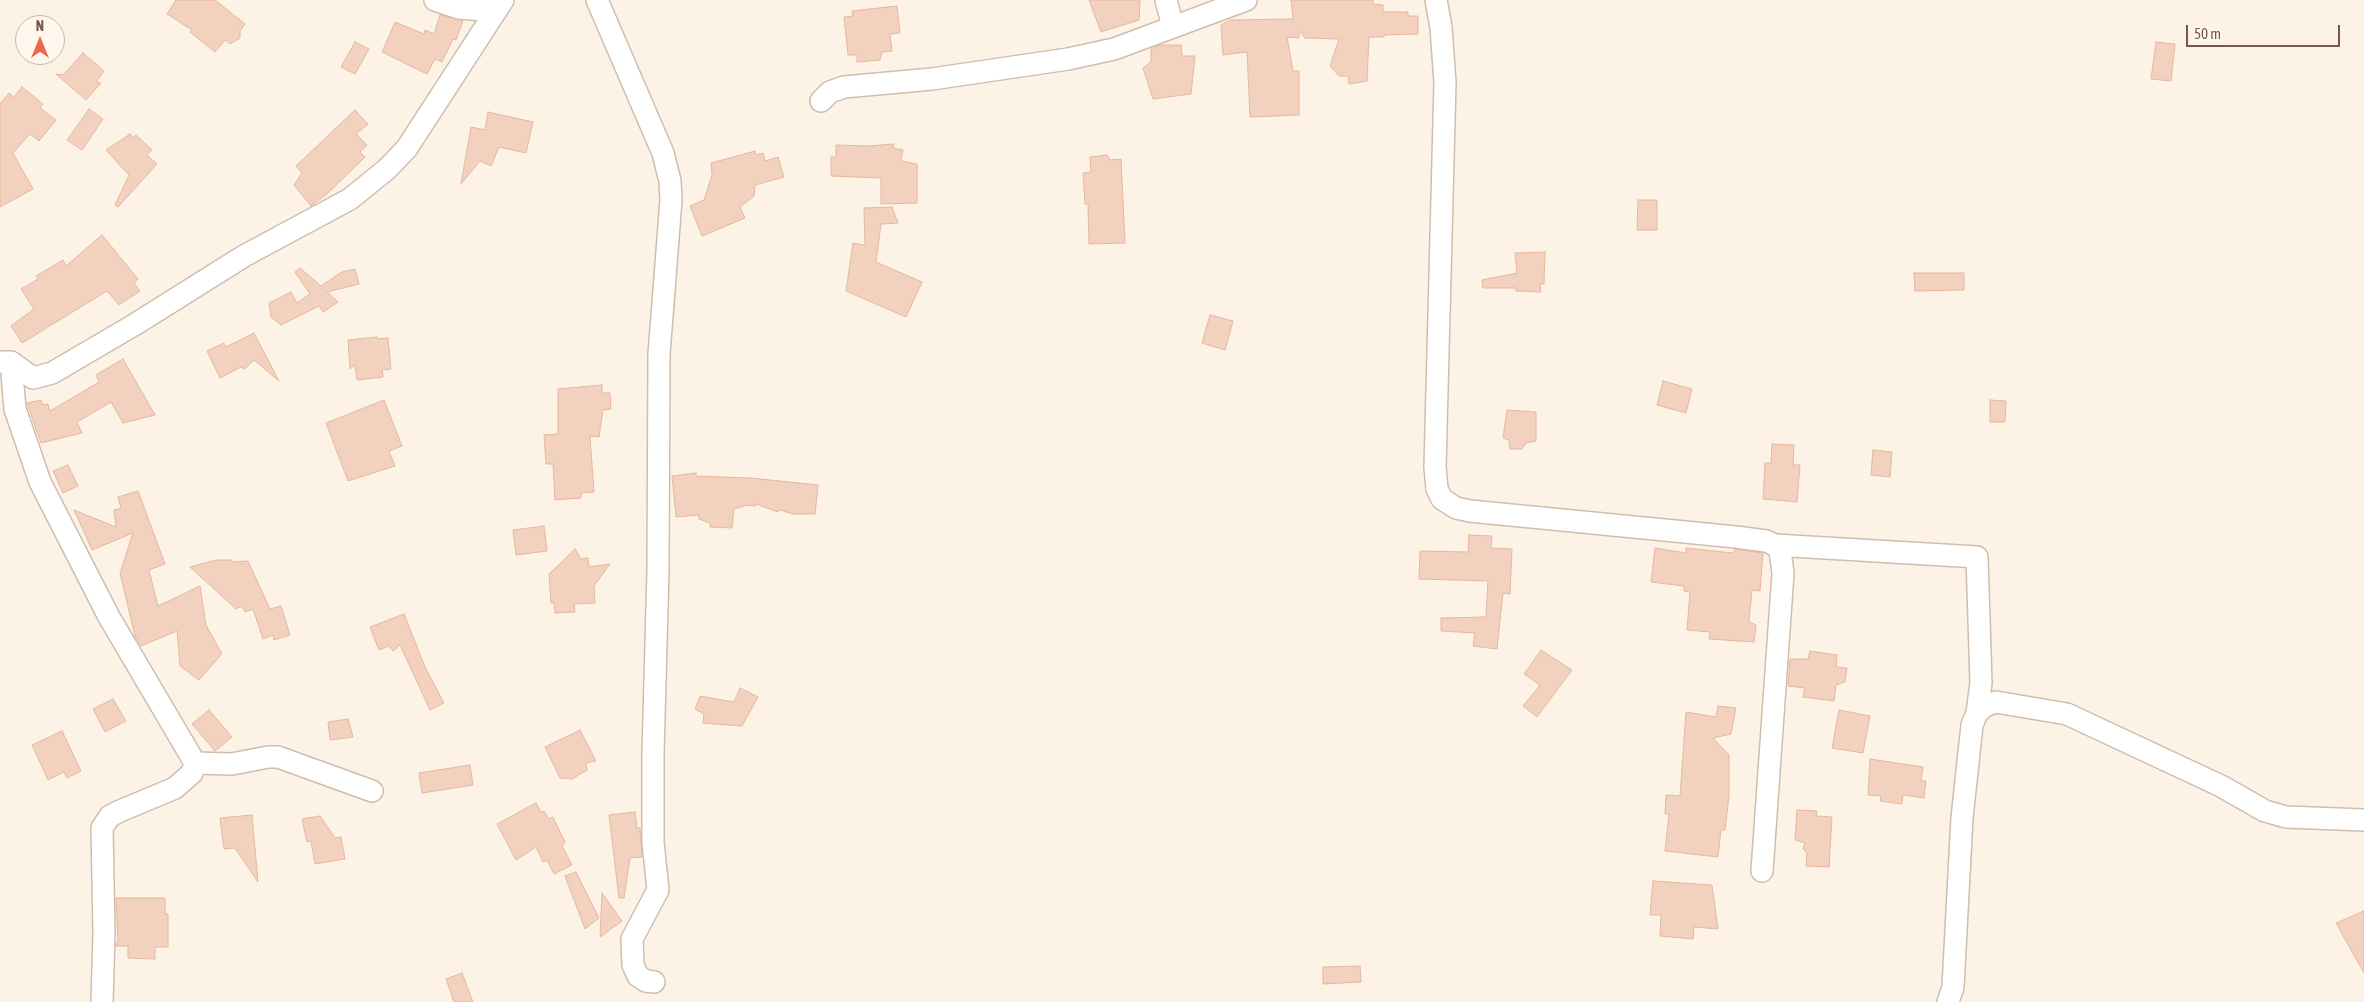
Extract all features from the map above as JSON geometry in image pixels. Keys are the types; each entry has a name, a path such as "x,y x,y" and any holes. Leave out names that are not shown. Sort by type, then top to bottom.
{"street":[{"path":"435,0 459,8 499,6"},
{"path":"597,0 662,153 670,181 671,200 660,354 658,570 653,753 653,842 658,890 632,939 633,964 638,976 646,981 654,982"},
{"path":"1166,0 1173,27"},
{"path":"821,101 830,92 844,87 932,79 1068,59 1114,48 1246,0"},
{"path":"1436,0 1441,27 1445,83 1435,467 1437,489 1442,499 1456,508 1479,512 1736,537 1766,541 1775,545 1977,557 1981,683 1977,712 1972,726 1962,818 1953,987 1948,1002"},
{"path":"5,362 33,378 52,373 134,325 244,256 350,199 387,169 408,148 499,6"},
{"path":"5,362 15,410 40,482 109,616 195,763 192,774 175,788 110,816 102,828 104,933 102,1002"},
{"path":"1762,870 1784,573 1783,559 1775,545"},
{"path":"1977,712 1985,706 1996,702 2067,714 2221,786 2266,811 2300,819 2364,820"},
{"path":"195,763 232,764 268,757 278,757 372,790"}],"building":[{"path":"176,0 215,0 245,24 240,31 240,38 230,44 225,40 215,52 190,32 192,30 167,14"},
{"path":"1089,0 1140,0 1139,20 1101,32"},
{"path":"1291,0 1373,0 1373,4 1383,5 1383,12 1408,12 1408,16 1418,16 1418,34 1369,37 1367,81 1349,84 1348,76 1339,76 1330,66 1339,39 1305,38 1299,31 1299,38 1287,37 1293,71 1299,71 1299,115 1250,117 1247,52 1223,55 1221,25 1230,20 1293,19"},
{"path":"897,6 900,33 890,34 892,51 882,52 880,60 857,62 857,55 848,55 844,17 853,16 852,11"},
{"path":"440,15 463,21 456,40 453,39 442,62 435,59 427,74 382,52 395,22 424,34 425,30 434,34"},
{"path":"355,42 369,49 355,74 341,67"},
{"path":"2156,42 2175,44 2171,81 2151,79"},
{"path":"1160,45 1181,45 1182,56 1195,56 1191,94 1153,99 1143,68 1151,62 1151,49"},
{"path":"83,53 104,71 96,82 101,83 86,100 56,74 63,75"},
{"path":"22,87 43,104 40,108 56,120 39,141 30,134 13,153 33,189 0,207 0,104 9,93 14,97"},
{"path":"89,109 103,119 82,150 67,140"},
{"path":"355,110 368,124 356,134 367,145 360,152 365,157 328,193 311,206 294,185 302,173 296,166"},
{"path":"488,112 533,122 526,153 499,147 491,166 480,161 461,184 471,127 485,130"},
{"path":"130,134 133,137 136,135 152,150 147,155 157,164 118,207 115,205 129,175 106,150"},
{"path":"894,144 893,148 903,150 901,161 917,164 917,203 881,204 881,178 831,176 831,157 836,157 836,145 867,146"},
{"path":"755,151 756,155 763,153 765,161 778,157 784,177 755,185 754,196 740,207 745,218 702,236 690,206 704,200 712,175 711,163"},
{"path":"1107,155 1110,160 1121,159 1125,243 1089,244 1088,204 1085,204 1083,173 1091,172 1090,157"},
{"path":"1638,200 1657,200 1657,230 1637,230"},
{"path":"892,207 898,223 881,224 876,262 922,282 906,317 846,291 853,243 865,245 864,208"},
{"path":"102,235 138,279 134,283 140,291 119,305 107,291 22,343 11,326 34,309 21,289 38,279 36,276 63,260 66,266"},
{"path":"1545,252 1544,284 1540,284 1541,292 1516,291 1516,288 1483,288 1482,280 1517,273 1515,253"},
{"path":"300,268 321,286 342,272 355,269 359,284 327,292 338,302 323,312 319,306 281,325 271,317 269,303 291,292 297,303 310,294 295,272"},
{"path":"1914,273 1964,273 1964,290 1915,291"},
{"path":"1210,315 1233,321 1225,350 1202,343"},
{"path":"254,333 279,381 254,360 245,369 241,367 220,378 207,351 224,343 226,347"},
{"path":"377,337 377,339 388,338 391,369 382,370 383,377 357,380 355,365 350,369 348,340"},
{"path":"123,359 155,415 123,423 111,402 77,422 82,433 41,443 27,403 41,400 43,405 48,404 50,411 99,382 96,375"},
{"path":"1663,381 1692,389 1686,413 1657,405"},
{"path":"602,385 602,393 610,393 611,409 603,410 599,437 590,436 594,492 581,493 581,498 555,500 553,464 546,464 544,435 558,434 558,389"},
{"path":"384,400 402,446 389,451 395,466 348,481 326,423"},
{"path":"1990,400 2006,401 2005,422 1990,422"},
{"path":"1507,410 1536,412 1536,441 1526,443 1522,449 1510,449 1509,440 1503,438"},
{"path":"1772,444 1794,445 1793,465 1800,465 1797,502 1763,499 1765,463 1771,463"},
{"path":"1873,450 1892,452 1890,477 1871,475"},
{"path":"68,465 78,486 63,493 53,471"},
{"path":"696,473 696,476 751,478 818,485 815,514 793,514 780,510 778,512 756,504 755,506 748,505 734,509 732,528 710,527 710,523 699,519 699,515 676,517 672,476"},
{"path":"138,491 165,564 149,570 158,606 200,586 206,625 222,654 199,680 180,666 177,631 141,646 135,636 120,573 133,533 92,550 74,510 116,527 114,510 121,508 118,497"},
{"path":"544,526 547,551 516,555 513,530"},
{"path":"1469,535 1492,536 1491,548 1512,549 1510,594 1503,593 1497,649 1473,646 1475,633 1441,631 1441,618 1486,617 1488,581 1419,579 1420,551 1468,552"},
{"path":"1655,548 1686,553 1686,548 1733,553 1735,549 1763,553 1760,591 1752,590 1749,622 1756,625 1754,642 1709,639 1710,632 1687,630 1690,592 1684,591 1684,586 1651,582"},
{"path":"575,549 581,559 588,558 589,567 610,564 594,586 595,603 574,604 575,612 555,613 554,603 551,603 549,574"},
{"path":"216,560 248,561 270,609 281,606 290,635 274,640 273,635 263,639 253,609 245,612 242,606 236,609 190,567"},
{"path":"404,614 425,667 444,703 430,710 400,645 393,651 389,646 379,650 370,627"},
{"path":"1541,650 1572,670 1537,717 1523,706 1540,685 1524,674"},
{"path":"1810,651 1837,655 1836,667 1847,668 1845,682 1836,685 1834,701 1803,697 1805,688 1788,686 1790,659 1808,659"},
{"path":"740,688 758,697 742,726 703,723 704,714 695,709 700,696 734,702"},
{"path":"113,699 126,721 105,732 93,709"},
{"path":"1718,706 1736,708 1731,734 1713,738 1729,755 1729,795 1725,830 1721,830 1718,857 1665,851 1669,814 1665,814 1666,795 1680,796 1686,712 1716,717"},
{"path":"209,710 232,737 215,751 192,724"},
{"path":"1839,710 1870,716 1863,753 1832,748"},
{"path":"348,719 353,737 330,740 328,722"},
{"path":"580,730 596,761 586,763 587,770 572,779 560,778 545,747"},
{"path":"62,731 81,771 67,778 64,772 48,780 32,745"},
{"path":"1870,759 1923,767 1921,781 1926,781 1924,798 1903,795 1902,804 1880,801 1881,796 1868,795"},
{"path":"470,765 473,785 422,793 419,773"},
{"path":"536,803 541,812 544,811 549,819 553,817 565,842 562,846 572,865 554,874 547,860 543,862 536,847 516,860 497,824"},
{"path":"1797,810 1817,811 1816,816 1832,817 1829,867 1806,866 1807,853 1803,849 1805,843 1795,840"},
{"path":"635,812 637,828 640,828 642,857 630,858 624,898 619,898 609,815"},
{"path":"252,815 258,882 235,848 224,849 220,818"},
{"path":"320,816 335,838 341,837 345,859 315,864 311,841 307,842 302,819"},
{"path":"576,872 599,918 585,929 565,876"},
{"path":"1653,881 1712,885 1718,929 1694,927 1693,939 1660,936 1661,915 1650,915"},
{"path":"602,893 622,921 600,937"},
{"path":"116,898 165,898 165,913 168,914 168,947 155,947 155,959 128,958 128,946 116,946 118,940"},
{"path":"2364,911 2364,973 2336,923"},
{"path":"1360,966 1361,982 1323,984 1323,967"},
{"path":"462,973 473,1002 454,1002 446,979"}]}
